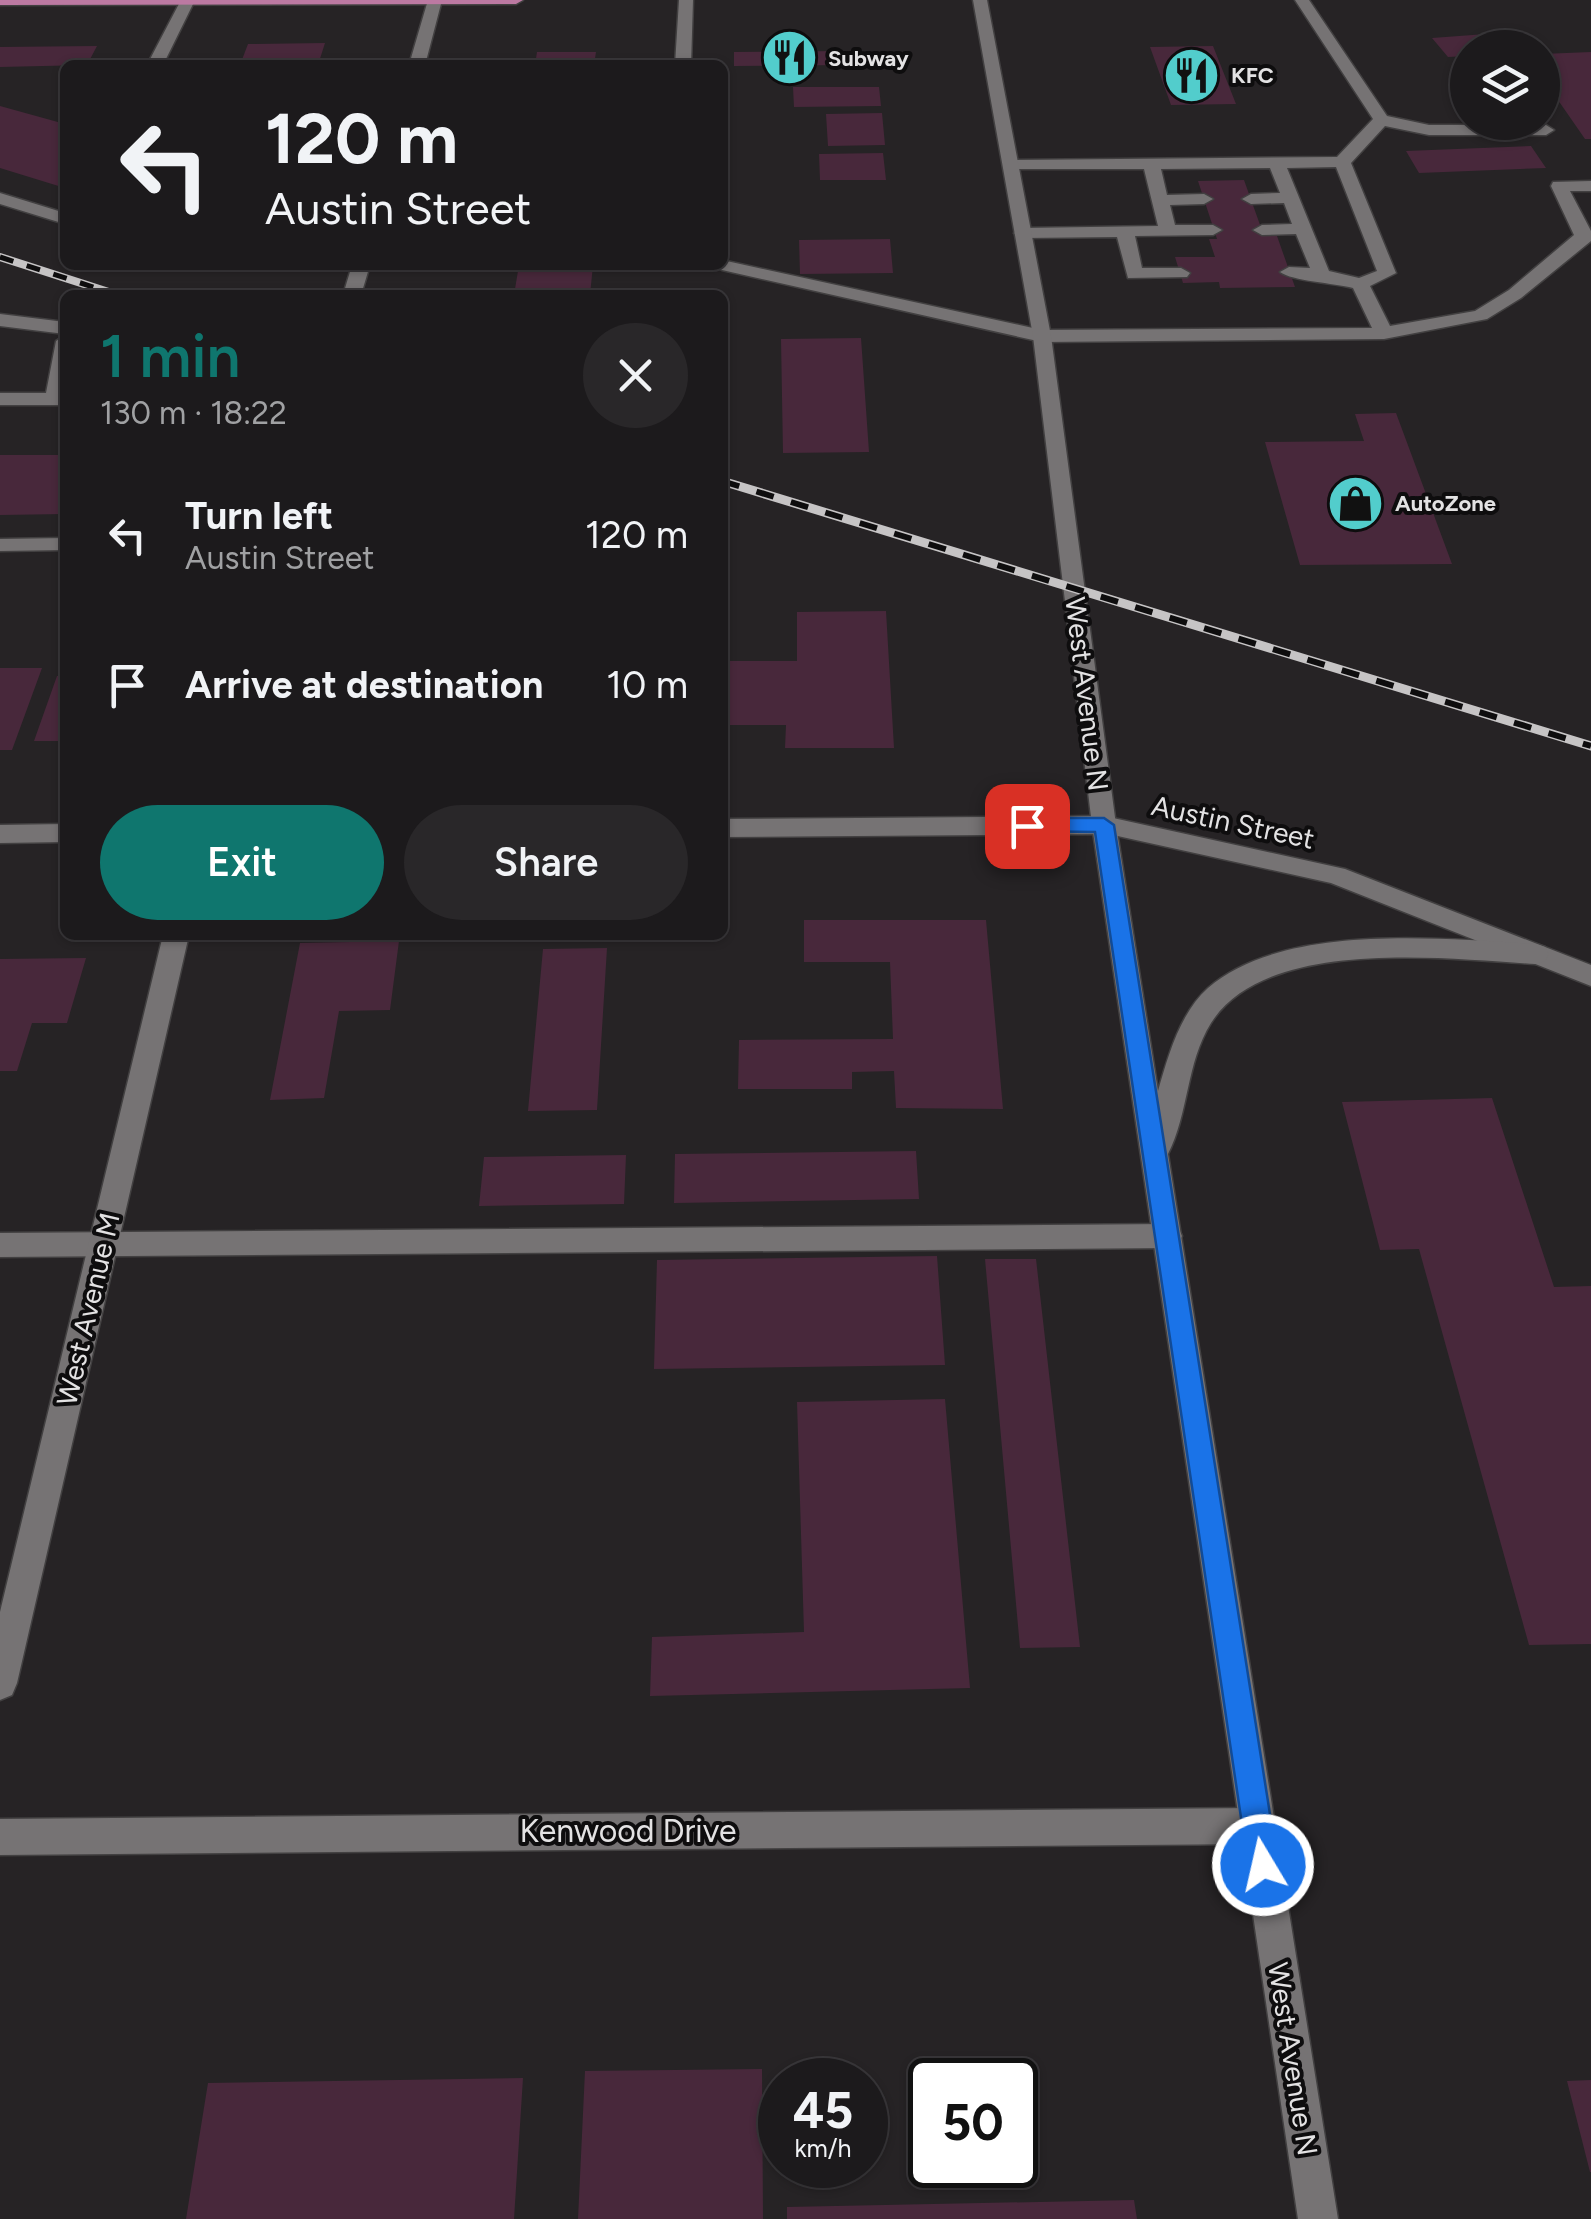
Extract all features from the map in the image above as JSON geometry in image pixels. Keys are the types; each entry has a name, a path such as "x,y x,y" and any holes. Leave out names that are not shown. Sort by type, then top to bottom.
{"main road":[{"path":"0,2 516,0"},
{"path":"683,60 686,0"},
{"name":"West Avenue N","path":"980,0 1042,336 1104,825 1318,2219"},
{"path":"1302,0 1380,120 1450,130"},
{"path":"418,60 434,1"},
{"path":"158,60 187,2"},
{"path":"1011,165 1342,162 1380,120"},
{"path":"1276,162 1321,274"},
{"path":"1289,272 1321,274 1360,284 1387,273 1342,162"},
{"path":"1152,164 1162,207"},
{"path":"728,266 1042,336 1384,334 1481,315 1515,294 1587,236 1559,186 1591,186"},
{"path":"0,198 60,217"},
{"path":"1253,206 1291,198"},
{"path":"1253,206 1291,198"},
{"path":"1253,206 1303,230"},
{"path":"1022,233 1125,231 1162,207 1206,207 1162,207"},
{"path":"1125,231 1134,274 1180,274"},
{"path":"1360,284 1384,334"},
{"path":"0,320 60,327"},
{"path":"0,399 60,399"},
{"path":"0,545 60,544"},
{"name":"Austin Street","path":"728,828 1104,825 1336,874 1591,976"},
{"path":"0,834 60,834"},
{"name":"West Avenue M","path":"0,1683 175,940"},
{"path":"1156,1158 1188,1038 1217,996 1260,971 1347,952 1404,948 1536,954"},
{"path":"0,1246 1168,1236"},
{"name":"Kenwood Drive","path":"0,1836 1256,1826"}],"building":[{"path":"1450,37 1450,57 1448,57 1432,38"},
{"path":"325,43 320,60 242,60 248,44"},
{"path":"97,46 90,60 60,60 60,66 0,67 0,47"},
{"name":"KFC","path":"1213,46 1236,104 1171,105 1150,47"},
{"name":"Subway","path":"843,51 844,65 734,66 734,52"},
{"path":"537,52 596,52 595,60 536,60"},
{"path":"1591,52 1591,139 1585,139 1560,103 1560,53"},
{"path":"793,87 879,87 881,106 794,107"},
{"path":"0,106 60,123 60,186 0,168"},
{"path":"882,113 885,145 828,146 826,114"},
{"path":"1531,146 1546,168 1419,173 1406,151"},
{"path":"883,153 886,180 820,180 819,154"},
{"path":"1244,180 1264,236 1277,236 1295,287 1220,288 1219,282 1183,283 1175,257 1215,257 1209,239 1217,239 1198,181"},
{"path":"890,239 893,273 800,274 799,240"},
{"path":"518,270 592,270 590,290 515,290"},
{"path":"861,338 869,452 783,453 781,339"},
{"name":"AutoZone","path":"1396,413 1452,564 1300,565 1265,442 1364,441 1355,414"},
{"path":"0,455 60,455 60,514 0,515"},
{"path":"886,611 894,748 785,748 786,725 728,725 728,661 797,661 797,612"},
{"path":"0,668 42,668 12,750 0,750"},
{"path":"57,676 60,676 60,741 34,741"},
{"path":"804,920 986,920 1003,1109 896,1108 894,1071 852,1072 852,1089 738,1089 739,1040 893,1039 890,962 804,962"},
{"path":"399,941 390,1010 339,1011 324,1098 270,1100 300,943"},
{"path":"607,948 597,1110 528,1111 543,949"},
{"path":"86,958 67,1023 32,1023 17,1071 0,1071 0,959"},
{"path":"1492,1098 1554,1287 1591,1286 1591,1644 1529,1645 1419,1249 1380,1250 1342,1102"},
{"path":"916,1151 919,1199 674,1203 675,1154"},
{"path":"626,1155 624,1204 479,1206 484,1157"},
{"path":"937,1256 945,1365 654,1369 657,1260"},
{"path":"985,1259 1036,1259 1080,1647 1020,1648"},
{"path":"945,1399 970,1688 650,1696 652,1637 804,1632 797,1402"},
{"path":"758,2069 758,2188 763,2188 763,2219 578,2219 585,2071"},
{"path":"523,2078 514,2219 186,2219 208,2083"},
{"path":"1591,2080 1591,2172 1590,2172 1567,2081"},
{"path":"1134,2200 1137,2219 787,2219 787,2207"}],"railway":[{"path":"0,257 102,290"},
{"path":"728,483 1591,746"}],"place":[{"name":"Subway","path":"789,58"},
{"name":"KFC","path":"1192,75"},
{"name":"AutoZone","path":"1356,503"}],"route":[{"path":"1027,826 1104,825 1263,1865"}]}
